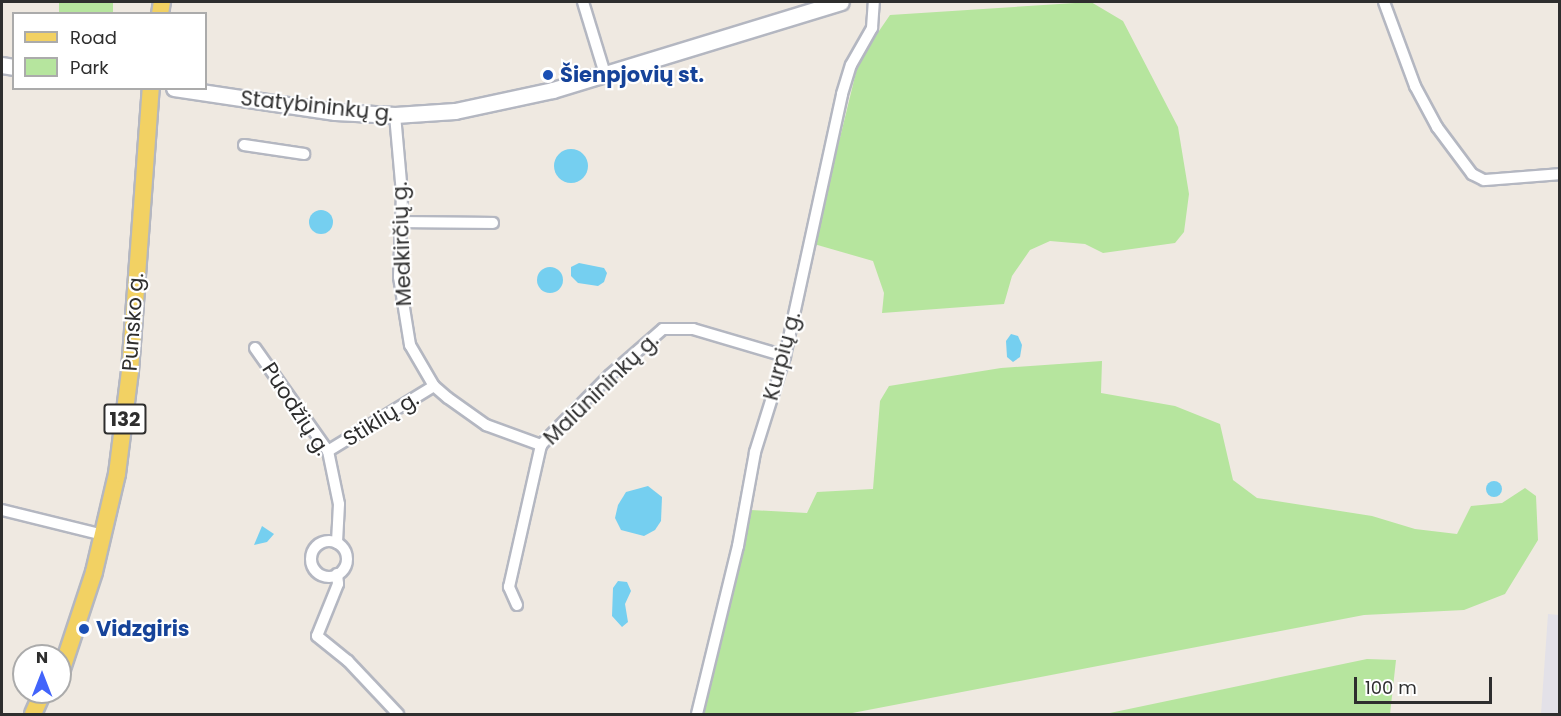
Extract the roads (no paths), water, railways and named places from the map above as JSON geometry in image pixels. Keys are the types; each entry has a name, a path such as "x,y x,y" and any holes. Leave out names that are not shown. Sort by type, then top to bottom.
{"main road":[{"name":"Punsko g.","path":"70,644 104,535 117,474 130,371 151,90"},
{"name":"Punsko g.","path":"66,644 78,621"}],"street":[{"path":"583,2 605,74"},
{"name":"Statybininkų g.","path":"187,90 335,112 395,115 455,111 501,103 605,74 841,2"},
{"name":"Kurpių g.","path":"698,714 738,546 755,452 784,356 842,94 851,65 872,28 874,2"},
{"path":"1384,2 1397,45 1437,127 1460,161 1484,180 1560,174"},
{"name":"Medkirčių g.","path":"395,115 401,222 399,277 410,345 434,386 486,425 541,445"},
{"path":"244,145 304,154"},
{"path":"401,222 493,223"},
{"name":"Malūnininkų g.","path":"517,605 509,587 541,445 610,375 663,329 693,329 784,356"},
{"name":"Puodžių g.","path":"255,348 328,451 339,504 337,543"},
{"name":"Stiklių g.","path":"328,451 434,386"},
{"path":"2,510 104,535"},
{"path":"337,574 326,576 316,571 312,556 321,543 337,543 345,551 346,562 337,574 338,584 317,636 348,661 398,714"}],"water":[{"path":"571,149 583,154 588,166 583,178 571,183 559,178 554,166 559,154"},
{"path":"321,210 330,213 333,222 330,231 321,234 312,231 309,222 312,213"},
{"path":"579,263 604,268 607,273 604,282 598,286 578,283 571,276 571,267"},
{"path":"550,267 559,271 563,280 559,289 550,293 541,289 537,280 541,271"},
{"path":"1011,334 1018,336 1022,345 1020,357 1013,362 1007,357 1006,341"},
{"path":"1491,481 1497,481 1502,489 1500,495 1491,497 1486,492 1486,486"},
{"path":"648,486 662,497 661,521 655,530 644,536 621,530 615,518 618,505 626,492"},
{"path":"262,526 274,534 267,542 254,545"},
{"path":"618,581 627,582 631,591 625,604 628,622 622,627 612,616 613,588"}],"place":[{"name":"Šienpjovių st.","path":"548,75"},
{"name":"Vidzgiris","path":"84,629"}]}
